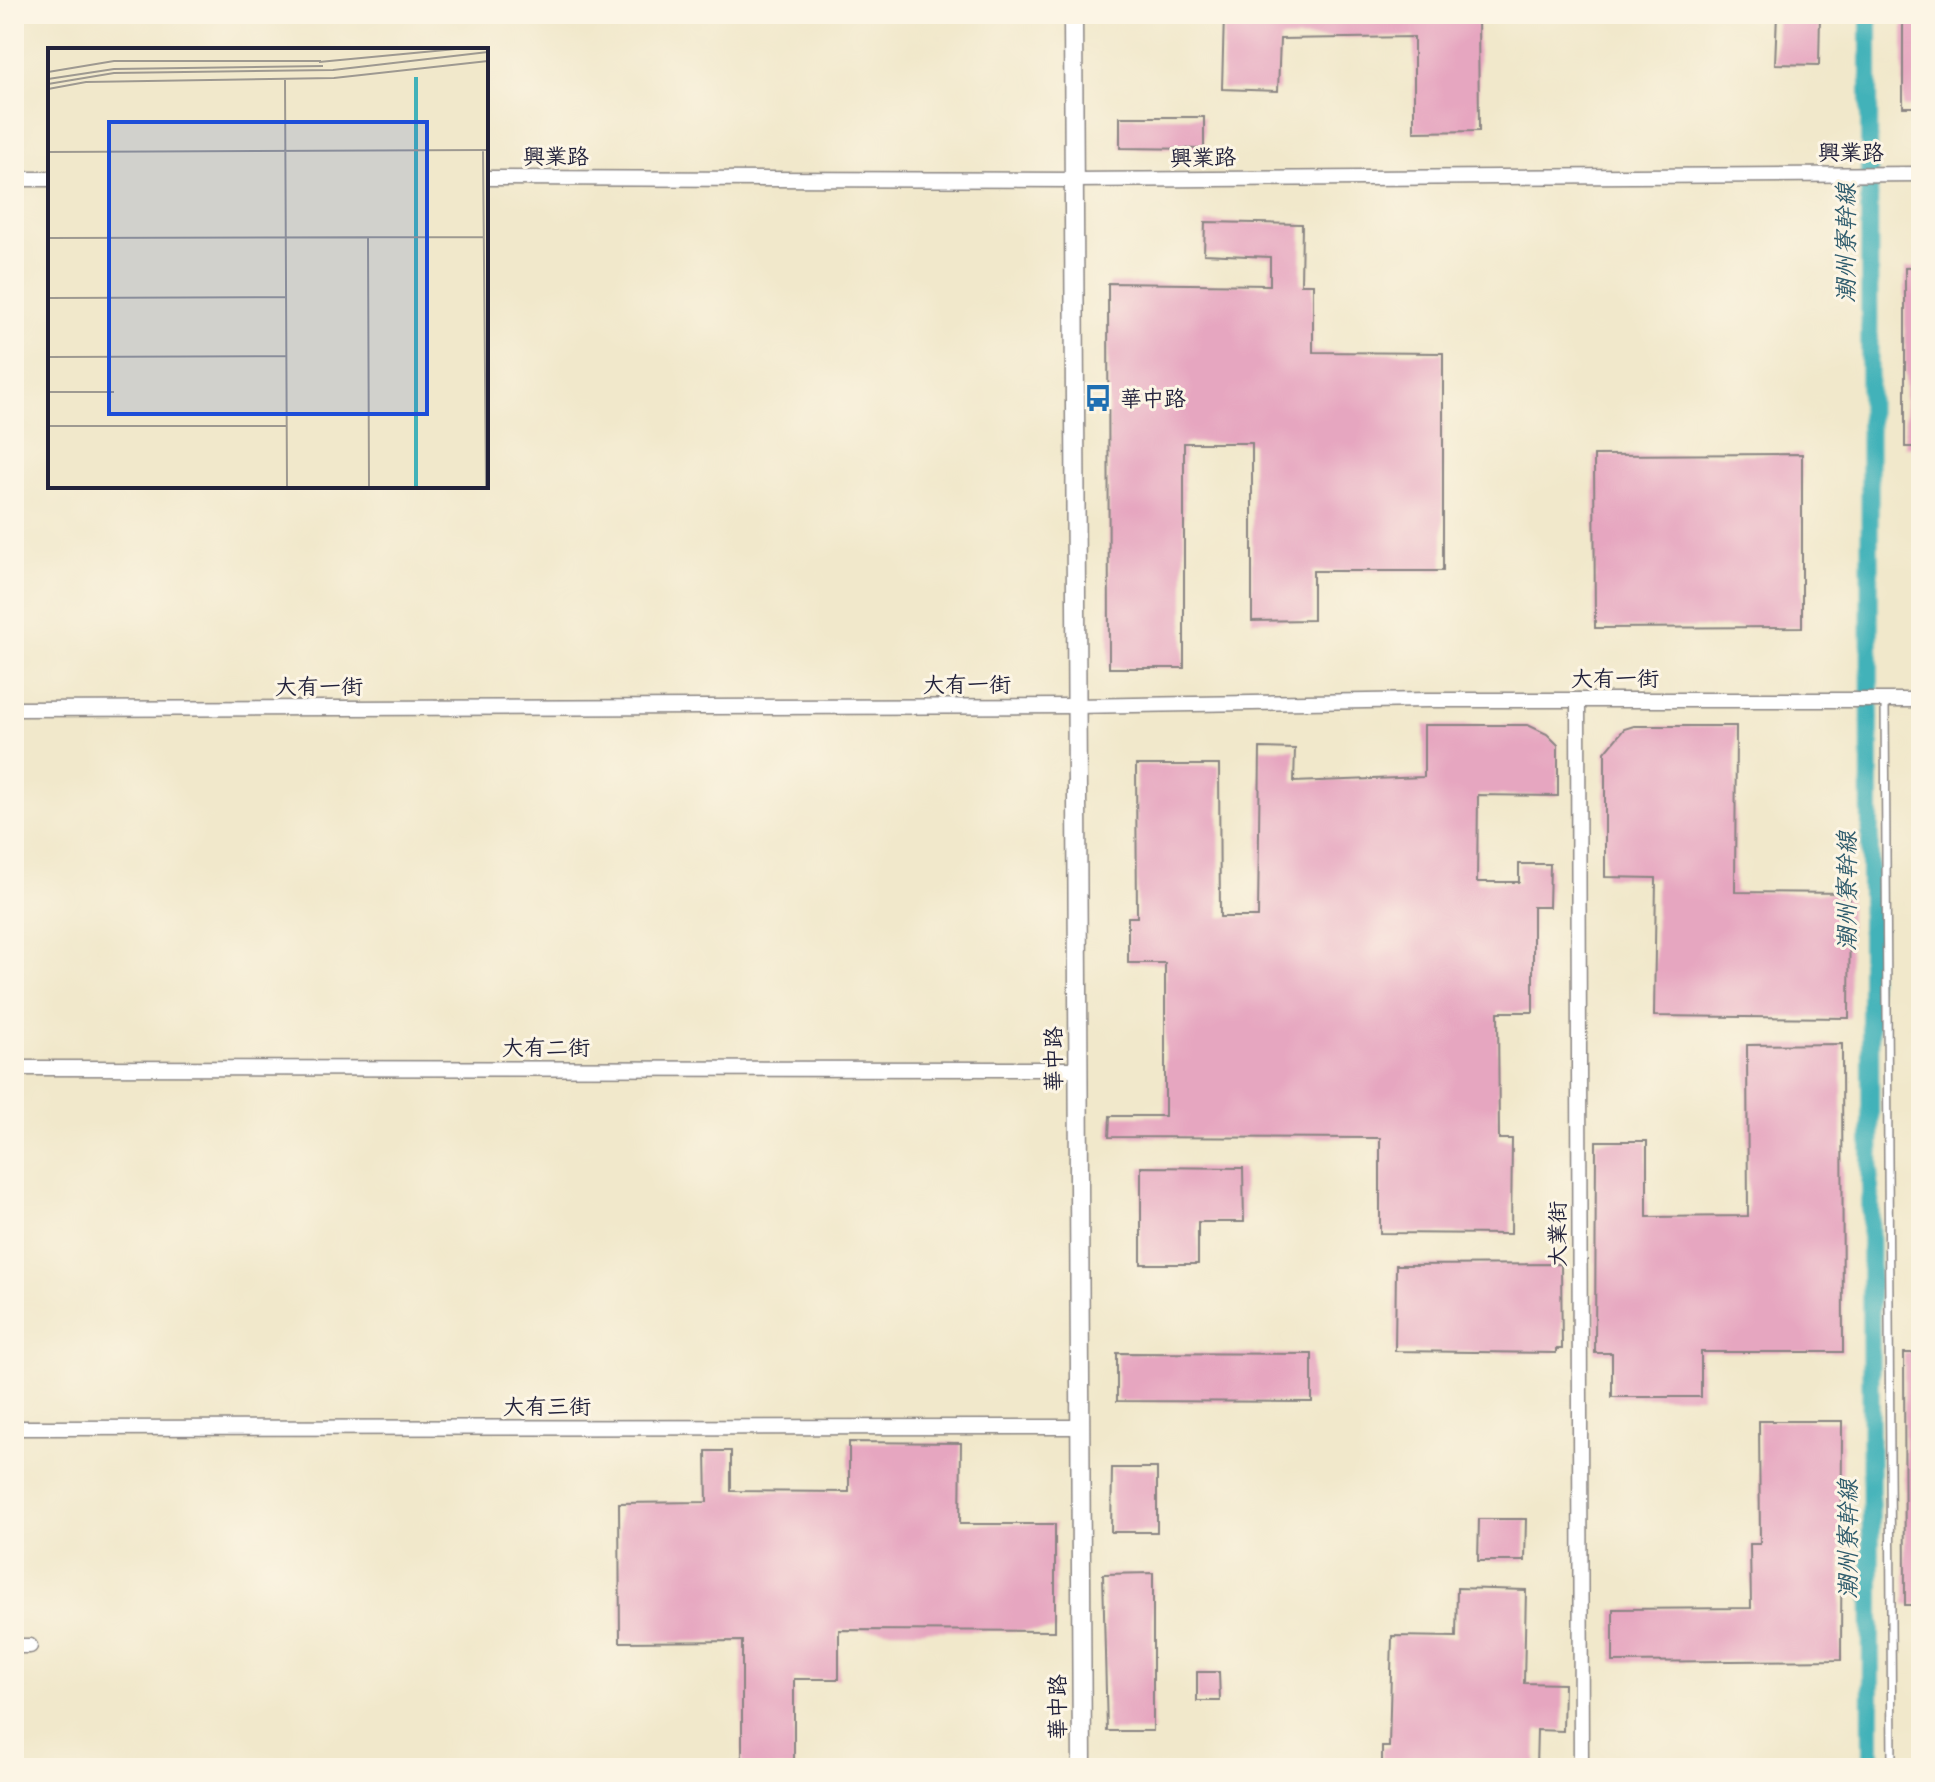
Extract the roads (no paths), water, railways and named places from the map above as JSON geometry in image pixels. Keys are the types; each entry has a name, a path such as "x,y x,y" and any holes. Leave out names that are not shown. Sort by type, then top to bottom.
{"street":[{"name":"華中路","path":"1073,14 1082,1768"},
{"name":"興業路","path":"488,178 1072,180 1921,174"},
{"path":"14,179 48,179"},
{"name":"大業街","path":"1578,700 1581,1768"},
{"name":"大有一街","path":"14,709 1921,700"},
{"name":"大有二街","path":"14,1068 1077,1069"},
{"name":"大有三街","path":"14,1428 1080,1427"},
{"path":"14,1646 30,1646"}],"lane":[{"path":"1885,700 1892,1768"}],"waterway":[{"name":"潮州寮幹線","path":"1869,14 1871,1768"}],"place":[{"name":"華中路","path":"1098,398"}]}
